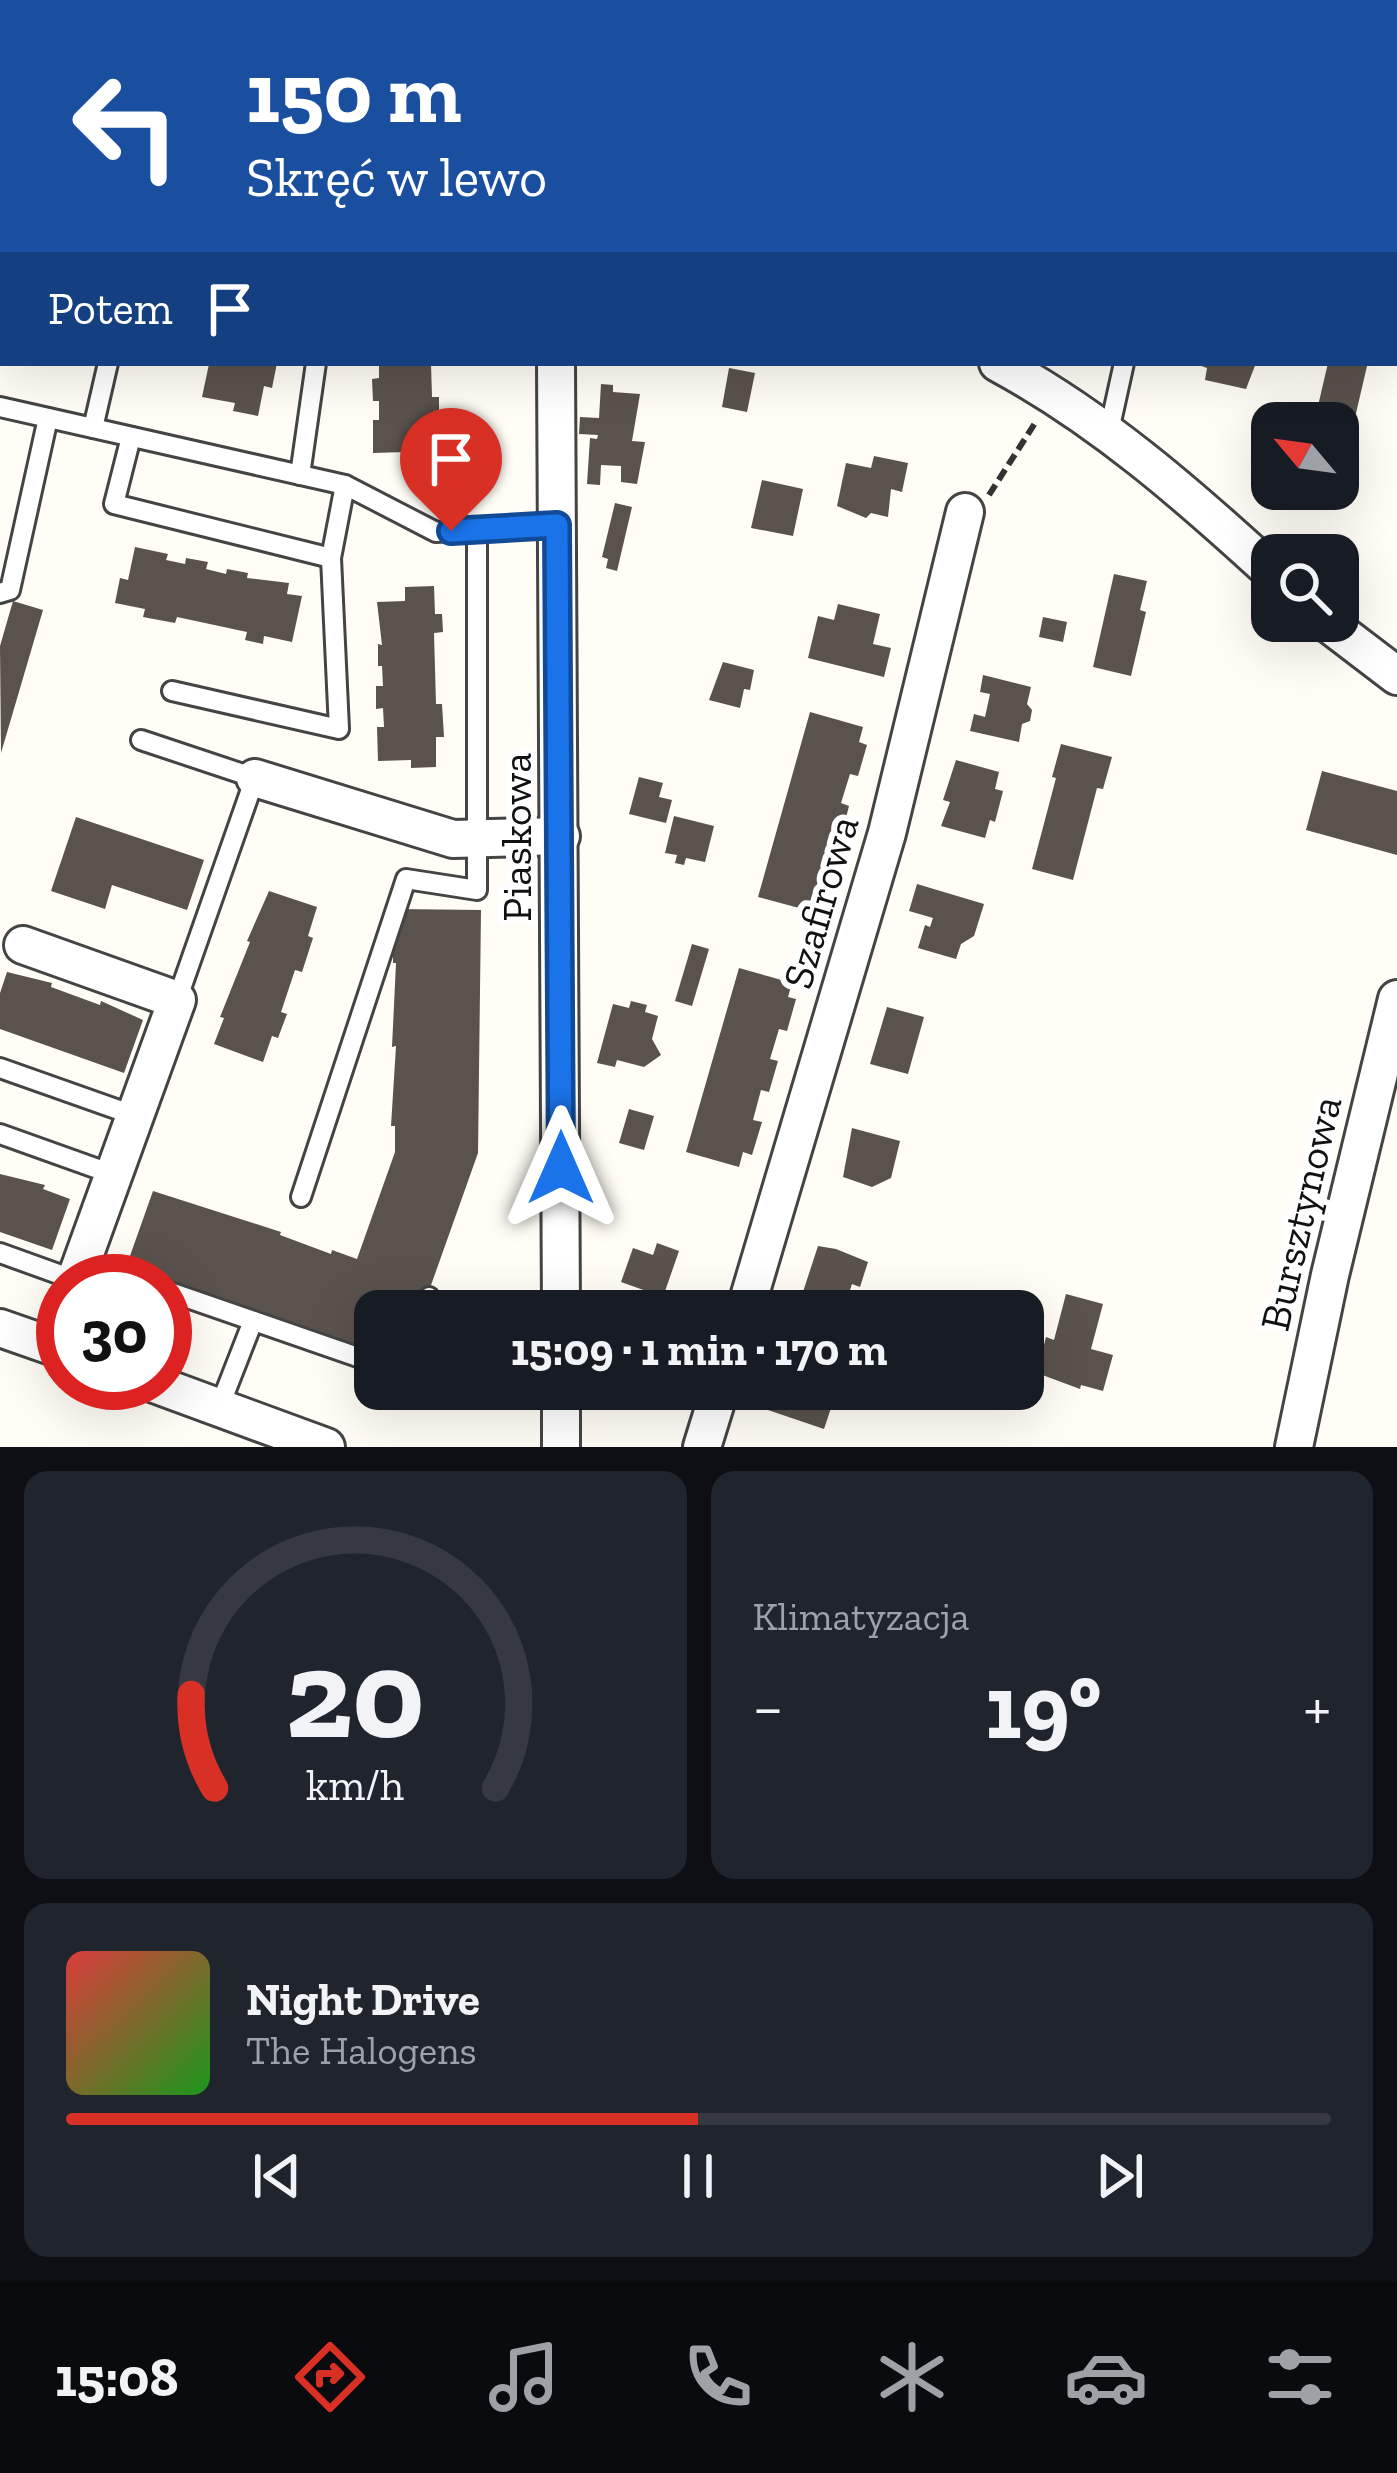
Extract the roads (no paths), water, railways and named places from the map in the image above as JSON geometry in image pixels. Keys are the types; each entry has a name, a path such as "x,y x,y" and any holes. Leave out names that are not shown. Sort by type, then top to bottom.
{"street":[{"name":"Piaskowa","path":"556,366 561,1290"},
{"path":"1004,366 1108,430 1251,554"},
{"name":"Szafirowa","path":"751,1290 886,833 972,510"},
{"path":"1352,642 1397,676"},
{"path":"255,778 453,838 561,836"},
{"path":"23,945 177,1000 84,1254"},
{"name":"Bursztynowa","path":"1294,1447 1397,999"},
{"path":"0,1328 36,1333"},
{"path":"192,1398 326,1447"},
{"path":"561,1410 561,1447"},
{"path":"702,1447 713,1410"}],"lane":[{"path":"93,428 107,366"},
{"path":"300,475 316,366"},
{"path":"1108,430 1123,366"},
{"path":"0,407 345,484 436,532 557,525"},
{"path":"0,593 10,590 48,418"},
{"path":"131,437 114,504 332,558"},
{"path":"172,691 339,729 332,558 345,484"},
{"path":"301,1197 406,879 477,890 477,528"},
{"path":"141,740 255,778 177,1000"},
{"path":"0,1068 133,1115"},
{"path":"0,1135 112,1174"},
{"path":"0,1253 36,1266"},
{"path":"192,1300 354,1356"},
{"path":"219,1408 253,1321"}]}
